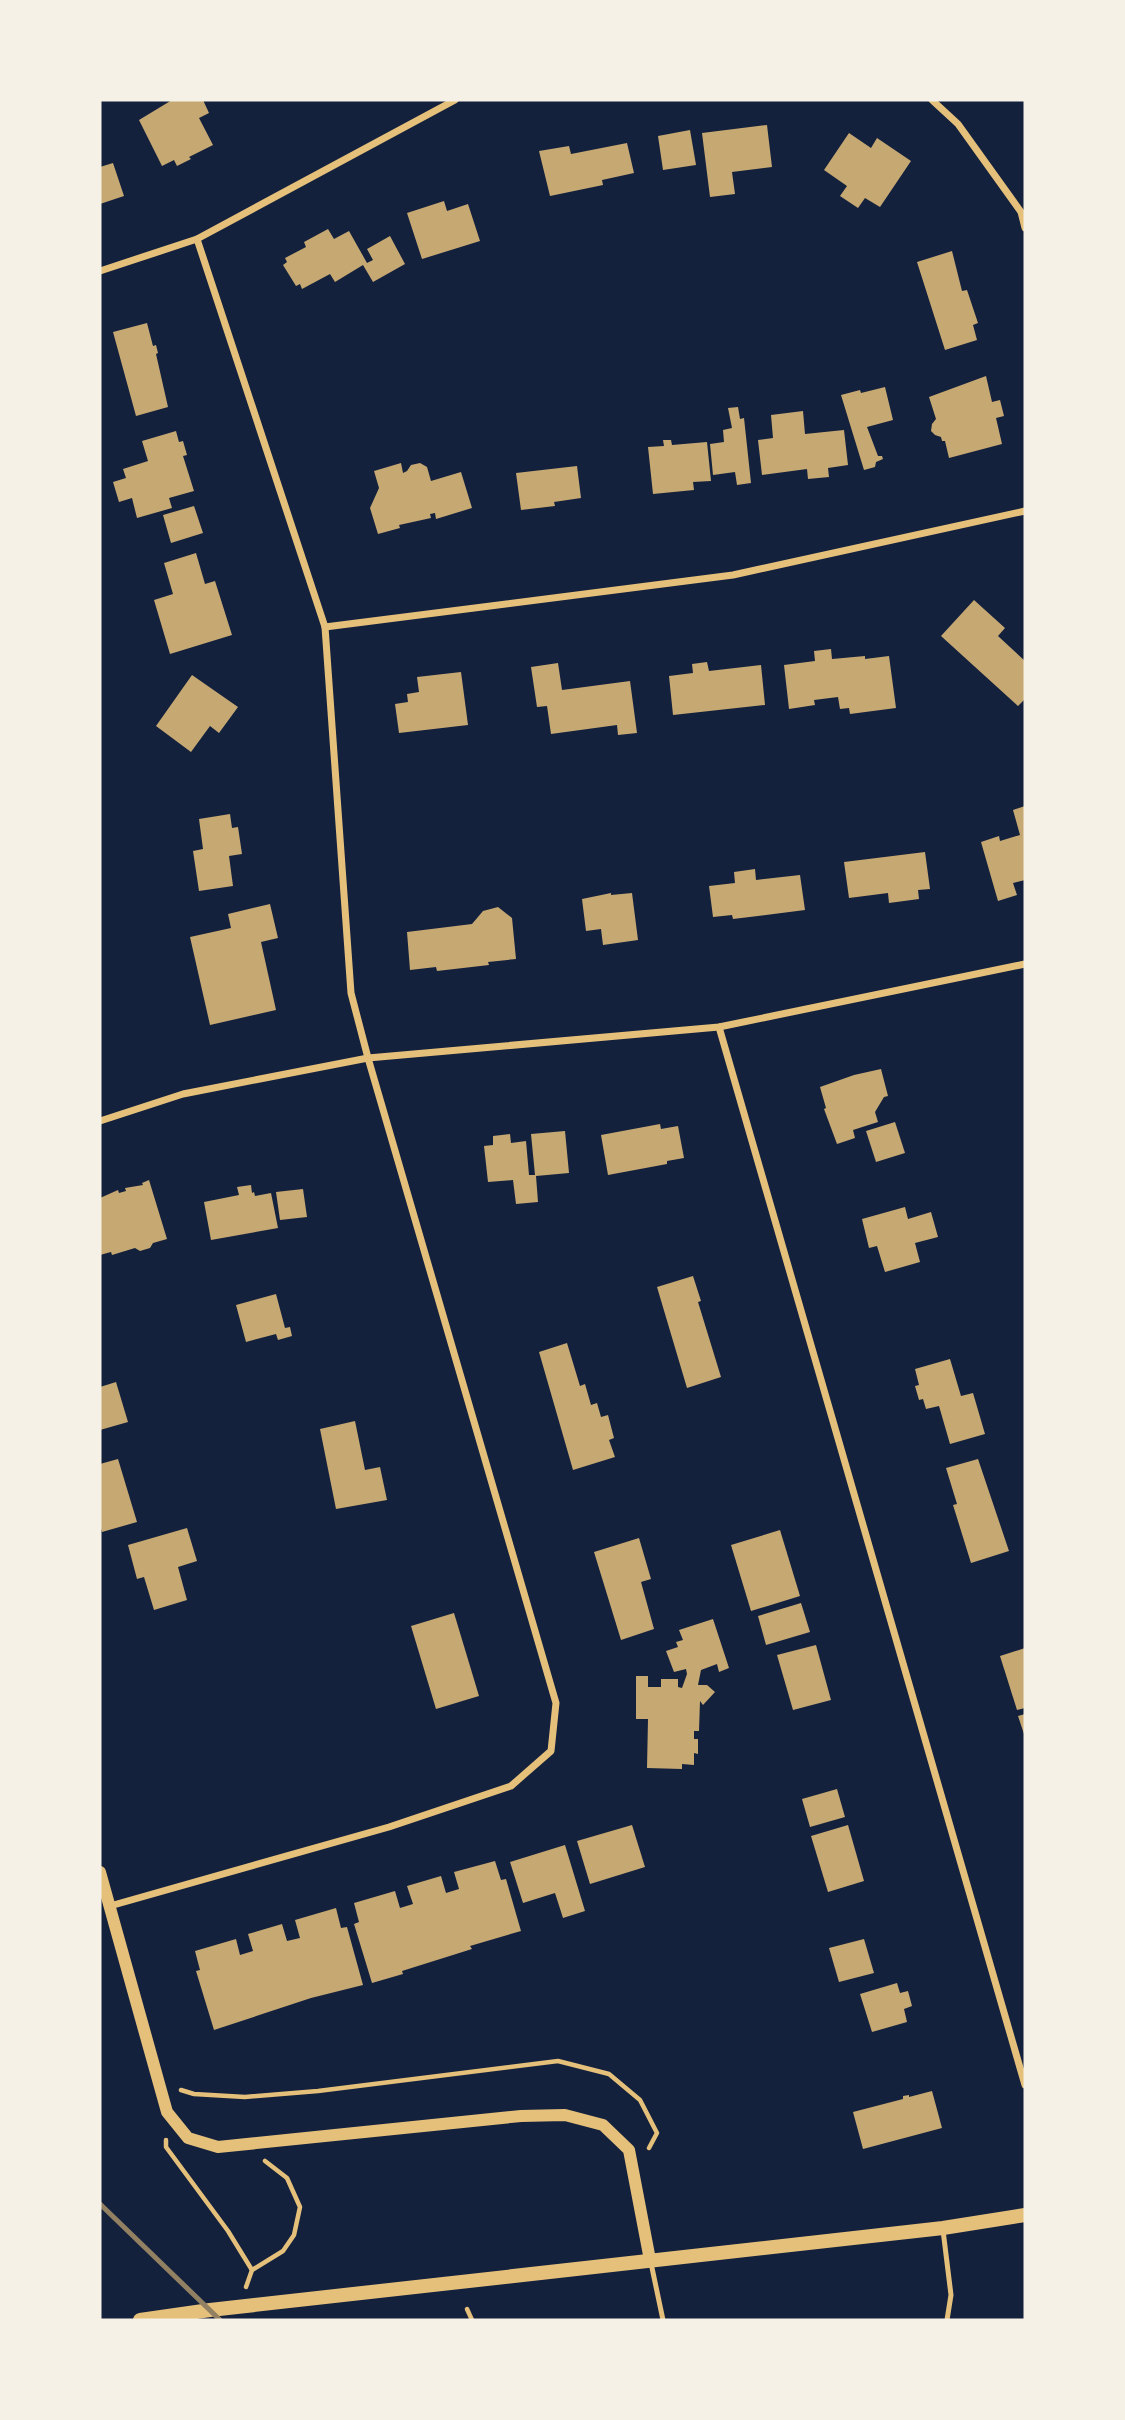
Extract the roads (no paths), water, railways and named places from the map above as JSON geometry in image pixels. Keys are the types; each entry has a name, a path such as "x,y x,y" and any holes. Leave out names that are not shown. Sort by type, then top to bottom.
{"main road":[{"path":"140,2320 943,2228 1025,2215"}],"street":[{"path":"100,271 197,239 455,100"},
{"path":"932,100 958,124 1021,212 1025,228"},
{"path":"110,1906 389,1827 511,1786 551,1751 556,1703 351,993 325,627 197,239"},
{"path":"325,627 733,575 1025,511"},
{"path":"100,1121 183,1094 368,1058 719,1027 1025,964"},
{"path":"719,1027 1025,2085"},
{"path":"100,1872 167,2112 188,2138 218,2147 521,2116 565,2115 603,2125 629,2150 650,2260"}],"lane":[{"path":"943,2228 951,2295 947,2320"},
{"path":"650,2260 663,2320"}],"railway":[{"path":"100,2204 220,2320"}]}
